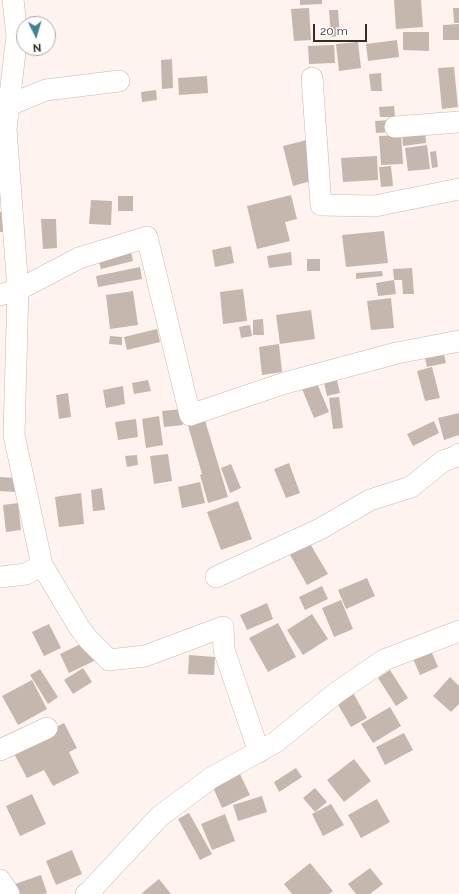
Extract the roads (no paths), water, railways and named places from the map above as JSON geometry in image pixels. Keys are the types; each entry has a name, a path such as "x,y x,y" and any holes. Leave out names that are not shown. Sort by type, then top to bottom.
{"street":[{"path":"13,0 17,35 4,105 6,129 9,293 14,435 42,565 79,627 88,639 109,660 145,656 223,627 224,650 259,752"},
{"path":"312,78 321,205 375,206 459,189"},
{"path":"4,105 46,90 119,80"},
{"path":"395,127 459,122"},
{"path":"9,293 79,258 147,237 190,415 285,383 397,353 459,341"},
{"path":"216,577 320,529 370,500 411,487 443,462 459,454"},
{"path":"0,576 26,574 42,565"},
{"path":"89,893 160,816 211,778 276,742 336,693 384,660 459,631"},
{"path":"0,750 46,728"},
{"path":"0,880 9,894"}]}
